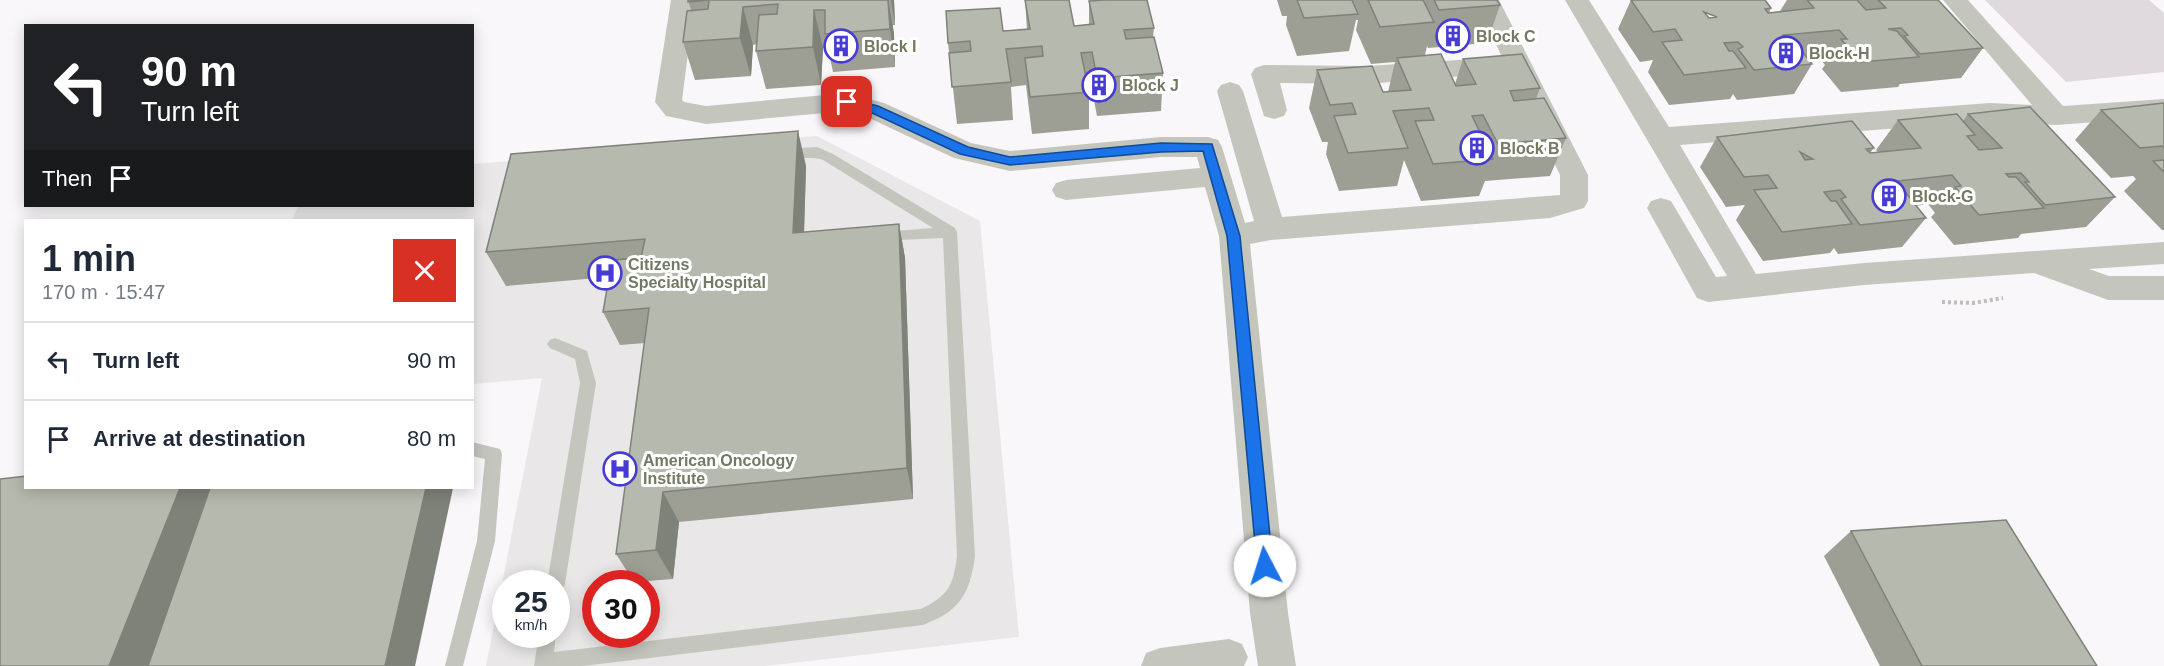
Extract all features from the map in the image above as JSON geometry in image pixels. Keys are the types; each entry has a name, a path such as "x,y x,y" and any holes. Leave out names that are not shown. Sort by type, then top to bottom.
{"street":[{"path":"683,0 668,102 676,110 706,115 847,102 874,109 964,151 1010,161 1161,147 1208,147 1234,236 1269,613 1278,666"},
{"path":"1234,236 1271,229 1550,208 1574,201 1574,175 1487,0"},
{"path":"1584,0 1748,286"},
{"path":"1955,0 2056,116"},
{"path":"1274,110 1264,74 1368,75 1519,64"},
{"path":"1230,91 1271,229"},
{"path":"1661,137 1990,112 2056,116 2164,108"},
{"path":"1066,190 1216,177"},
{"path":"1661,208 1708,290 2033,261 2164,253"},
{"path":"2033,261 2108,288 2164,288"},
{"path":"1160,666 1235,663"}],"lane":[{"path":"766,156 817,152 950,232"},
{"path":"863,239 950,232"},
{"path":"546,648 544,664 590,661 923,617 946,606 963,584 966,556 950,232"},
{"path":"555,344 582,355 588,383 558,570"},
{"path":"454,666 486,541 494,454 474,449"}],"shaded area":[{"path":"1985,0 2149,0 2164,13 2164,72 2066,82"},
{"path":"817,136 980,221 1019,637 766,666 486,666 492,635 492,648 570,648 570,570 505,570 542,378 474,384 474,219 292,219 298,207 474,207 474,164"}],"building":[{"path":"709,0 888,0 890,29 825,34 825,10 814,10 813,47 756,51 759,15 777,14 778,4 743,7 740,38 683,42 687,11 708,9"},
{"path":"1025,0 1069,0 1074,26 1094,24 1089,1 1147,0 1154,28 1124,30 1126,39 1154,37 1163,73 1097,78 1092,52 1081,53 1089,92 1030,97 1025,58 1043,56 1042,46 1006,49 1011,82 952,87 949,53 971,51 970,41 948,43 946,11 1000,8 1003,31 1030,29"},
{"path":"1297,0 1352,0 1358,14 1304,18"},
{"path":"1368,0 1423,0 1434,22 1380,27"},
{"path":"1434,0 1497,0 1500,5 1439,10"},
{"path":"1631,0 1765,0 1771,8 1765,9 1768,13 1814,8 1807,0 1857,0 1866,10 1886,8 1878,0 1938,0 1983,48 1920,54 1904,36 1908,35 1901,28 1888,29 1897,31 1919,57 1861,62 1841,39 1847,39 1839,30 1783,35 1788,41 1794,41 1812,64 1754,70 1738,49 1743,47 1738,42 1724,43 1746,68 1684,75 1662,42 1682,40 1675,29 1653,32","holes":["1704,12 1717,17 1709,18"]},
{"path":"1441,54 1456,86 1476,84 1463,59 1522,54 1540,88 1510,91 1514,101 1544,98 1566,138 1498,144 1483,115 1472,116 1493,159 1433,164 1415,121 1434,120 1429,108 1393,111 1408,148 1348,153 1334,116 1356,114 1352,103 1330,105 1317,70 1372,66 1383,92 1411,90 1397,58"},
{"path":"2164,103 2164,148 2162,146 2140,148 2101,110"},
{"path":"2030,107 2115,197 2045,205 2025,182 2029,182 2021,173 2006,174 2009,177 2016,177 2044,208 1979,215 1955,187 1961,186 1952,175 1889,182 1896,189 1902,188 1926,218 1860,225 1841,199 1846,197 1840,190 1824,192 1831,201 1836,201 1852,224 1782,232 1754,190 1777,188 1768,175 1744,177 1717,137 1852,121 1874,148 1866,149 1870,153 1921,148 1898,120 1957,114 1975,135 1967,136 1979,150 2002,148 1968,114","holes":["1800,152 1813,159 1805,160"]},
{"path":"798,131 793,233 899,224 907,468 663,492 656,550 616,554 649,308 603,312 612,260 641,258 645,239 486,252 511,154"},
{"path":"2164,160 2164,172 2153,161"},
{"path":"24,476 24,489 180,489 109,666 0,666 0,479"},
{"path":"210,489 426,489 385,666 148,666"},
{"path":"2006,520 2097,666 1922,666 1851,531"}],"place":[{"name":"Block C","path":"1453,36"},
{"name":"Block I","path":"841,46"},
{"name":"Block-H","path":"1786,53"},
{"name":"Block J","path":"1099,85"},
{"name":"Block B","path":"1477,148"},
{"name":"Block-G","path":"1889,196"},
{"name":"Citizens Specialty Hospital","path":"605,273"},
{"name":"American Oncology Institute","path":"620,469"}],"route":[{"path":"847,102 874,109 964,151 1010,161 1161,147 1208,147 1234,236 1265,566"}]}
